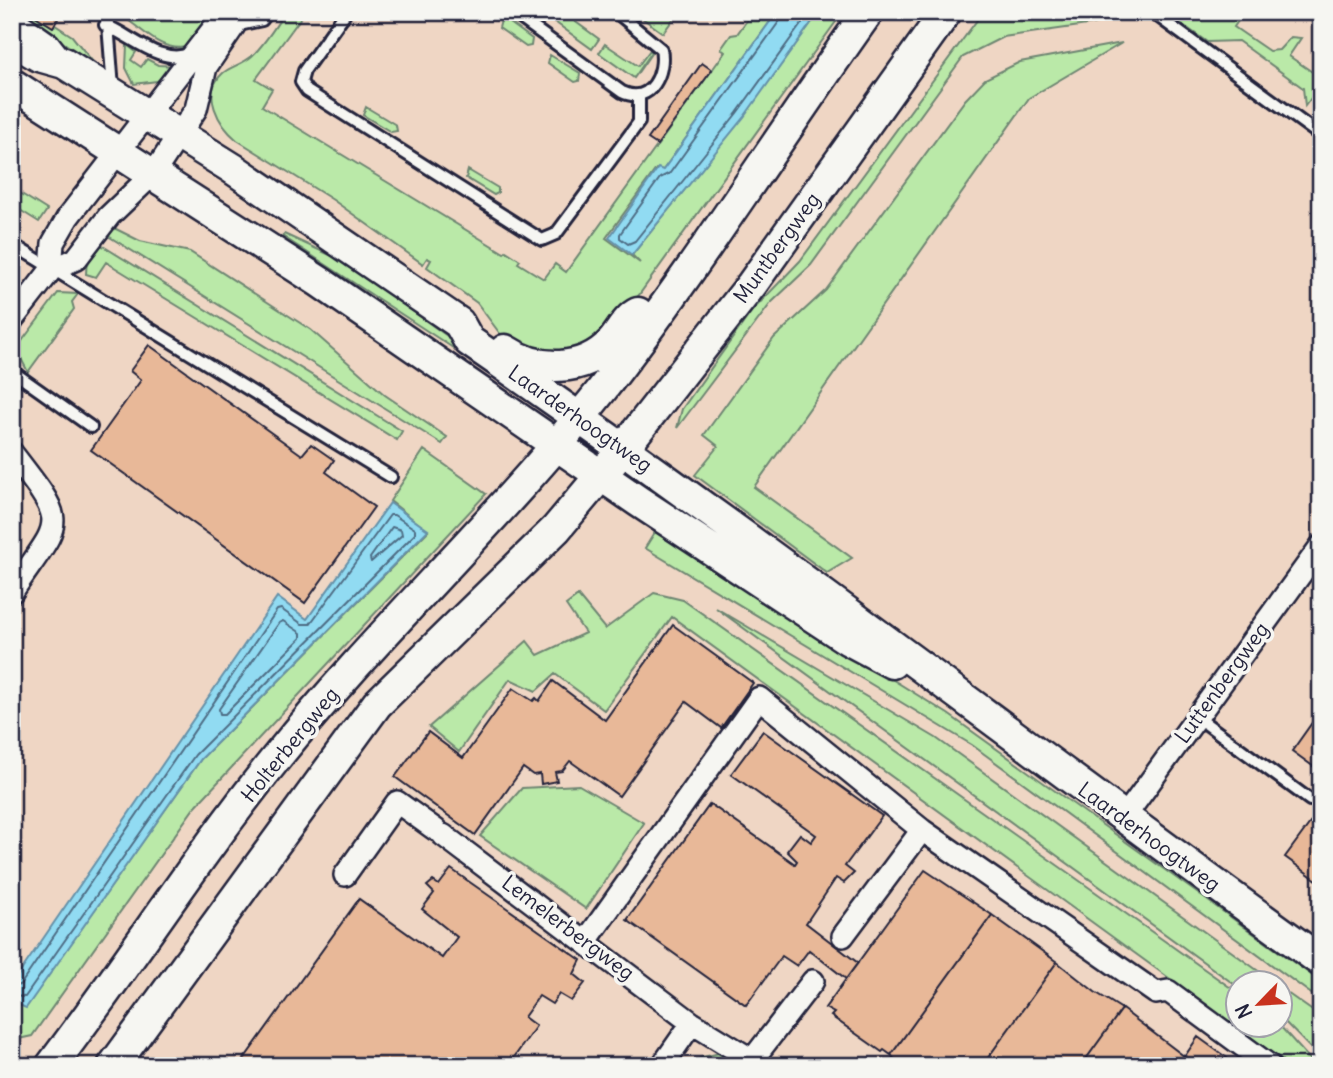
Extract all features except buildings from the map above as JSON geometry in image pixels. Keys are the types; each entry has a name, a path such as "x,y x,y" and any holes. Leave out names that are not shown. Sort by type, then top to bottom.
{"main road":[{"path":"554,446 580,417 662,307 868,12"},
{"name":"Muntbergweg","path":"599,476 623,450 752,284 946,12"},
{"name":"Laarderhoogtweg","path":"12,40 39,57 64,63 114,94 328,232 459,324 469,341 580,417 862,621 1123,819 1321,961"},
{"name":"Laarderhoogtweg","path":"12,84 320,282 554,446 848,639 978,711"},
{"path":"459,324 477,329 528,363 566,365 590,358 606,348 634,314 662,307"},
{"name":"Holterbergweg","path":"51,1066 275,759 335,688 512,499 554,446"},
{"name":"Holterbergweg","path":"113,1066 377,704 539,547 599,476"}],"street":[{"path":"12,18 48,44 64,63"},
{"path":"51,270 53,243 82,197 220,20 234,18"},
{"path":"12,320 51,270 76,259 108,216 154,173 196,109 206,67 234,18"},
{"path":"12,453 48,500 56,521 51,537 12,592"},
{"name":"Luttenbergweg","path":"1123,819 1321,546"},
{"path":"586,941 759,698 922,830 1156,993 1168,991 1269,1066"},
{"name":"Lemelerbergweg","path":"345,875 397,802 692,1023 757,1062"},
{"path":"843,936 922,830"},
{"path":"757,1062 813,981"},
{"path":"662,1066 692,1023"}],"lane":[{"path":"107,12 106,25 114,94"},
{"path":"234,18 262,20 268,12"},
{"path":"346,12 304,71 301,82 307,91 542,240 556,234 639,122 639,95"},
{"path":"512,12 622,92 631,96 639,95 649,90 662,73 661,49 616,12"},
{"path":"1152,12 1321,136"},
{"path":"106,25 129,35 158,55 186,56 198,50"},
{"path":"12,244 391,477"},
{"path":"12,371 91,427"},
{"path":"1197,717 1310,800"}],"shaded area":[{"path":"12,12 1321,12 1321,1066 12,1066"}],"green space":[{"path":"16,12 35,12 72,36 93,62"},
{"path":"130,12 219,12 187,47 178,48 148,36 128,20"},
{"path":"285,12 305,12 256,79 272,89 262,106 504,253 506,251 520,260 518,263 544,279 555,264 566,272 725,52 721,49 731,35 737,34 753,12 777,12 663,170 656,169 606,238 640,263 632,255 743,117 819,12 843,12 618,324 606,336 554,357 504,339 477,303 427,267 431,260 427,258 423,264 333,200 230,134 215,108 213,90 216,81 223,73 249,59 257,51"},
{"path":"541,12 562,12 599,39 592,49"},
{"path":"640,12 666,12 674,18 663,33 638,15"},
{"path":"983,12 1127,12 1094,24 1003,37 963,57 811,265 771,303 677,428 682,409 752,311 800,261"},
{"path":"1165,12 1221,16 1229,12 1244,12 1234,27 1269,51 1279,50 1291,37 1301,38 1289,56 1321,78 1321,85 1305,106 1303,88 1238,41 1207,42"},
{"path":"501,20 506,20 532,39 531,46 526,47 499,28"},
{"path":"1122,43 1029,98 754,487 852,558 827,573 695,475 718,446 704,435 774,338 826,290 965,100 985,79 1020,62"},
{"path":"605,44 638,66 650,50 652,52 634,78 599,53"},
{"path":"127,45 136,52 131,60 141,67 147,59 158,65 177,66 157,81 134,84 126,68"},
{"path":"550,55 580,73 579,81 575,82 548,63"},
{"path":"366,107 396,125 397,131 391,132 363,115"},
{"path":"468,170 498,188 498,193 494,195 466,178"},
{"path":"12,188 47,210 39,222 12,205"},
{"path":"114,228 140,241 190,252 311,330 385,395 447,437 442,444 105,234"},
{"path":"284,234 341,260 482,361 479,365 282,236"},
{"path":"98,243 402,431 397,440 106,262 96,277 86,274 87,257"},
{"path":"58,293 78,294 72,302 74,309 28,372 16,349"},
{"path":"424,450 486,494 194,808 32,1036 14,1040 12,1002 26,1007 201,759 428,531 390,501"},
{"path":"655,532 948,714 1321,982 1321,1001 1294,981 1294,970 1279,970 972,745 645,548"},
{"path":"654,593 683,600 1224,983 1224,1018 672,617 604,710 555,674 536,691 510,679 459,752 429,727 527,641 538,655 585,633 566,605 578,596 605,629"},
{"path":"716,608 936,738 1257,970 1224,970 1224,977"},
{"path":"579,785 644,823 586,909 480,836 522,788"},
{"path":"1294,998 1321,1017 1321,1059 1294,1031"},
{"path":"1254,1040 1293,1040 1316,1066 1290,1066"},
{"path":"719,1053 740,1065 691,1066 700,1058"}],"water":[{"path":"777,12 819,12 744,117 632,255 609,238 658,168 663,170"},
{"path":"390,503 428,530 201,759 26,1008 12,1002 12,985 23,968 277,597 307,619"}]}
